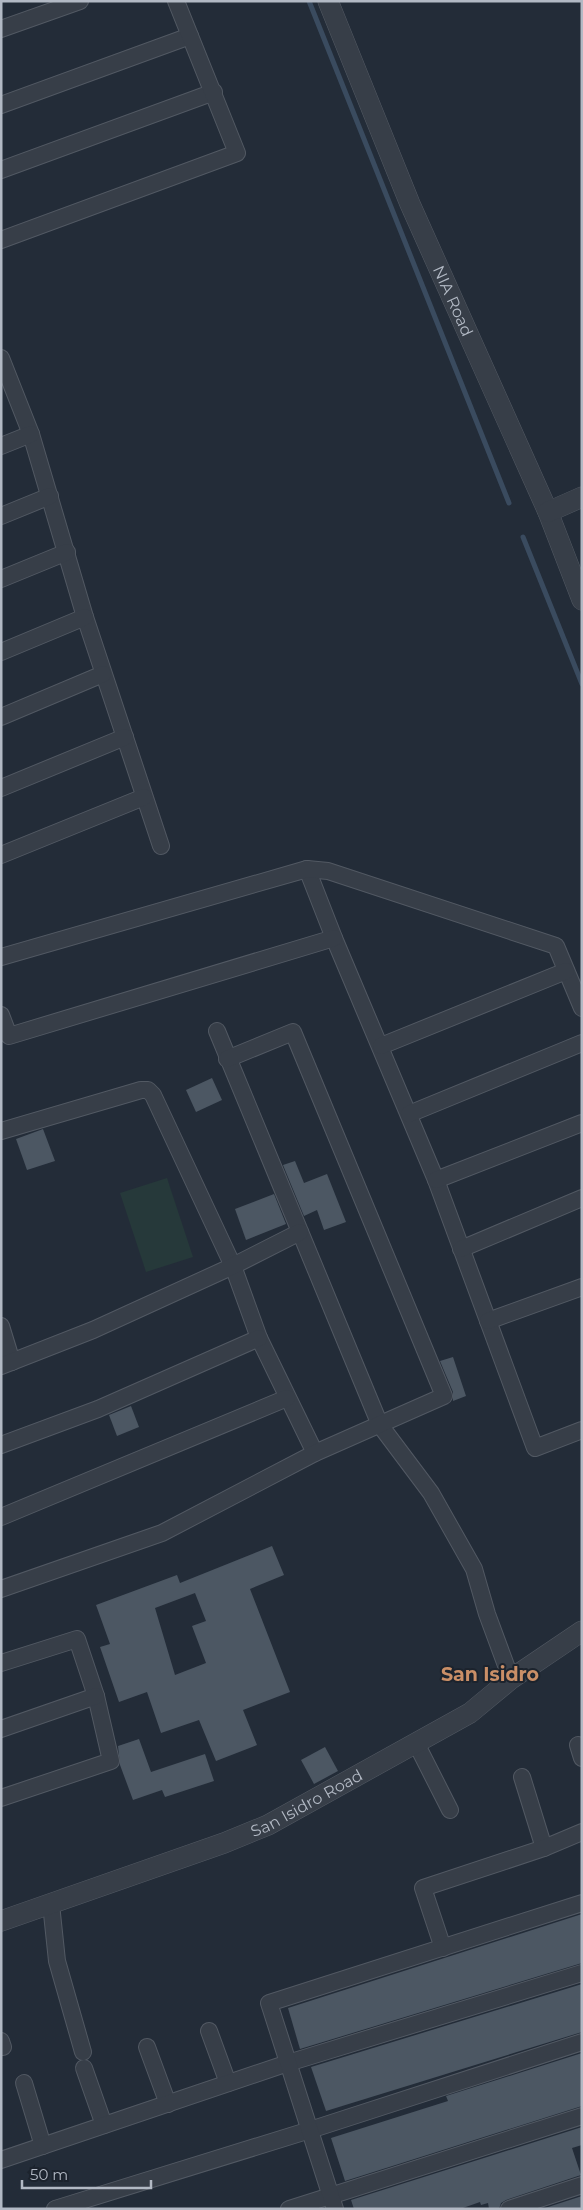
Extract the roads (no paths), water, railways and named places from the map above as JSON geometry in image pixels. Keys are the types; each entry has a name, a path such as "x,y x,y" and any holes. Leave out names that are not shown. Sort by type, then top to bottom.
{"street":[{"path":"1,30 44,8 80,1"},
{"path":"1,240 237,153 176,1"},
{"name":"NIA Road","path":"328,1 410,204 548,512 582,600"},
{"path":"1,105 190,36"},
{"path":"1,170 214,92"},
{"path":"3,367 31,434 85,617 161,846"},
{"path":"1,446 31,434"},
{"path":"1,516 50,496"},
{"path":"548,512 582,497"},
{"path":"1,579 67,552"},
{"path":"1,652 85,617"},
{"path":"1,717 103,674"},
{"path":"1,788 125,737"},
{"path":"1,855 144,797"},
{"path":"307,869 436,1180 535,1448 582,1430"},
{"path":"1,956 307,869 328,871 556,946 582,1008"},
{"path":"1,1015 9,1036 334,938"},
{"path":"381,1046 566,971"},
{"path":"217,1031 380,1425 431,1493 474,1569 487,1614 511,1679"},
{"path":"1,1589 162,1532 315,1453 444,1396 293,1032 227,1059"},
{"path":"409,1114 582,1042"},
{"path":"1,1131 148,1090 153,1095 232,1266 259,1338 315,1453"},
{"path":"436,1180 582,1123"},
{"path":"461,1249 582,1198"},
{"path":"1,1326 7,1364 93,1330 232,1266 300,1232"},
{"path":"488,1321 582,1287"},
{"path":"1,1445 98,1409 259,1338"},
{"path":"1,1516 287,1398"},
{"name":"San Isidro Road","path":"1,1921 224,1843 268,1825 470,1713 511,1679 582,1631"},
{"path":"1,1663 77,1639 96,1696 111,1760 1,1798"},
{"path":"1,1729 96,1696"},
{"path":"416,1743 450,1810"},
{"path":"522,1777 544,1848"},
{"path":"443,1948 423,1888 544,1848 582,1832"},
{"path":"333,2202 269,2003 582,1903"},
{"path":"50,1904 58,1961 84,2060 104,2125"},
{"path":"1,2160 288,2063 582,1973"},
{"path":"209,2031 228,2084"},
{"path":"55,2209 310,2130 582,2042"},
{"path":"146,2047 168,2104"},
{"path":"24,2083 43,2146"},
{"path":"289,2209 333,2202 582,2116"},
{"path":"509,2209 582,2185"}],"waterway":[{"path":"309,1 509,503"},
{"path":"523,537 582,684"}],"district":[{"name":"San Isidro","path":"490,1674"}]}
